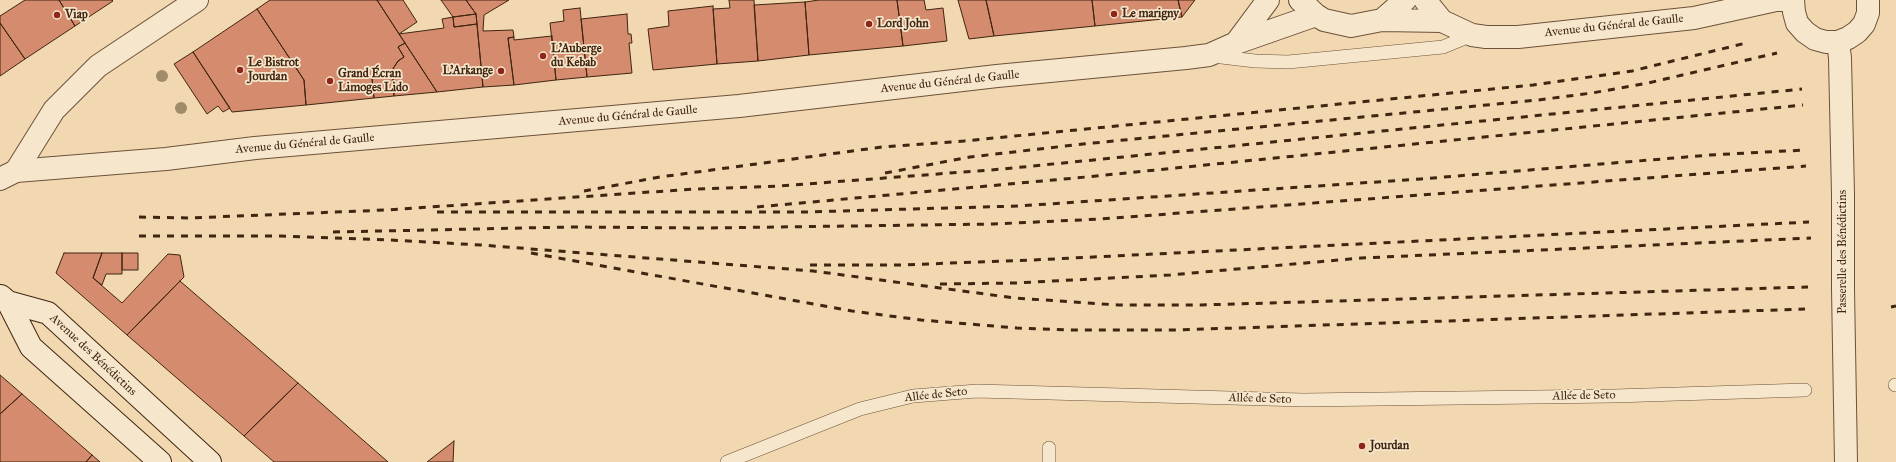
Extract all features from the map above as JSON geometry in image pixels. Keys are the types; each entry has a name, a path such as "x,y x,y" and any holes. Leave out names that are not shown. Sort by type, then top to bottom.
{"street":[{"path":"8,175 54,110 98,66 197,0"},
{"name":"Avenue du Général de Gaulle","path":"1236,43 1268,0"},
{"name":"Avenue du Général de Gaulle","path":"1300,0 1316,15 1333,23 1351,26 1382,20 1442,21 1472,35 1486,37 1518,36 1694,18 1776,0 1788,0"},
{"path":"1382,20 1405,0"},
{"name":"Avenue du Général de Gaulle","path":"1425,0 1442,21"},
{"path":"1793,0 1797,23 1805,32 1815,39 1826,42 1838,42 1857,32 1864,24 1868,13 1868,0"},
{"name":"Avenue du Général de Gaulle","path":"8,175 166,159 255,148 740,106 997,76 1210,55 1236,43 1316,15"},
{"name":"Passerelle des Bénédictins","path":"1838,42 1840,58 1843,195 1846,462"},
{"name":"Avenue des Bénédictins","path":"4,299 31,347 160,462"},
{"name":"Avenue des Bénédictins","path":"4,299 48,313 210,462"}],"lane":[{"path":"1210,55 1255,61 1288,62 1443,47 1472,35"},
{"name":"Allée de Seto","path":"727,462 860,409 913,396 977,391 1303,400 1614,396 1805,390"},
{"path":"1050,448 1050,462"}],"building":[{"path":"25,0 59,0 75,26 25,59 0,23 0,16"},
{"path":"59,0 112,0 113,1 75,26"},
{"path":"270,0 377,0 405,43 398,47 404,57 398,61 389,75 372,78 374,98 306,105 304,80 257,9"},
{"path":"377,0 403,0 417,22 399,34"},
{"path":"441,0 466,0 476,14 453,17"},
{"path":"466,0 509,0 484,15 483,31 513,30 514,37 508,38 514,85 483,87 476,14"},
{"path":"729,0 754,0 758,61 717,64 713,9 730,8"},
{"path":"819,0 897,0 903,46 809,55 805,2"},
{"path":"897,0 924,0 926,10 943,8 947,41 903,46"},
{"path":"958,0 986,0 994,36 969,39"},
{"path":"986,0 1092,0 1095,26 994,36"},
{"path":"1092,0 1178,0 1182,17 1095,26"},
{"path":"1178,0 1195,0 1182,17"},
{"path":"805,2 809,55 758,61 754,5"},
{"path":"713,6 717,64 653,70 648,29 669,26 668,11"},
{"path":"580,8 587,77 556,80 550,23 564,21 563,10"},
{"path":"257,9 304,80 306,105 232,112 193,52"},
{"path":"476,14 477,24 454,27 453,17"},
{"path":"627,14 628,34 631,34 632,43 629,43 632,73 587,77 581,19"},
{"path":"453,17 454,27 477,24 483,87 437,92 399,34 444,28 442,19"},
{"path":"0,23 25,59 0,76"},
{"path":"552,36 556,80 514,85 508,38 514,37 514,40"},
{"path":"405,43 437,92 394,96 393,78 389,75 398,61 404,57 398,47"},
{"path":"193,52 230,108 223,112 218,106 207,114 174,64"},
{"path":"389,75 393,78 394,96 374,98 372,78"},
{"path":"64,253 102,253 93,278 122,303 168,254 180,255 184,277 127,335 56,273"},
{"path":"102,253 122,253 122,274 106,274 102,285 93,278"},
{"path":"122,253 138,253 138,270 122,270"},
{"path":"180,281 298,383 244,436 127,335"},
{"path":"0,375 22,394 0,414"},
{"path":"298,383 388,462 274,462 244,436"},
{"path":"22,394 92,455 86,462 0,462 0,414"},
{"path":"454,441 453,462 427,462"},
{"path":"92,455 100,462 86,462"}],"railway":[{"path":"584,191 660,177 882,147 964,141 1533,85 1632,71 1746,43"},
{"path":"885,173 970,157 1083,144 1538,100 1592,93 1648,83 1777,53"},
{"path":"139,217 189,218 386,210 695,189 780,186 1003,169 1802,89"},
{"path":"757,207 1086,177 1803,105"},
{"path":"437,212 805,212 1018,206 1421,179 1710,155 1805,150"},
{"path":"333,232 570,227 705,228 993,224 1101,219 1806,166"},
{"path":"810,265 900,265 1032,260 1809,222"},
{"path":"139,236 281,236 481,245 813,271 1015,298 1118,305 1201,305 1808,287"},
{"path":"940,284 1015,283 1170,275 1361,258 1811,238"},
{"path":"531,253 852,311 921,320 1017,328 1069,330 1176,330 1805,309"},
{"path":"1891,307 1896,306"}],"place":[{"name":"Le marigny","path":"1114,14"},
{"name":"Viap","path":"57,15"},
{"name":"Lord John","path":"869,24"},
{"name":"L'Auberge du Kebab","path":"543,56"},
{"name":"Le Bistrot Jourdan","path":"240,70"},
{"name":"L'Arkange","path":"501,71"},
{"name":"Grand Écran Limoges Lido","path":"330,81"},
{"name":"Jourdan","path":"1362,446"}]}
